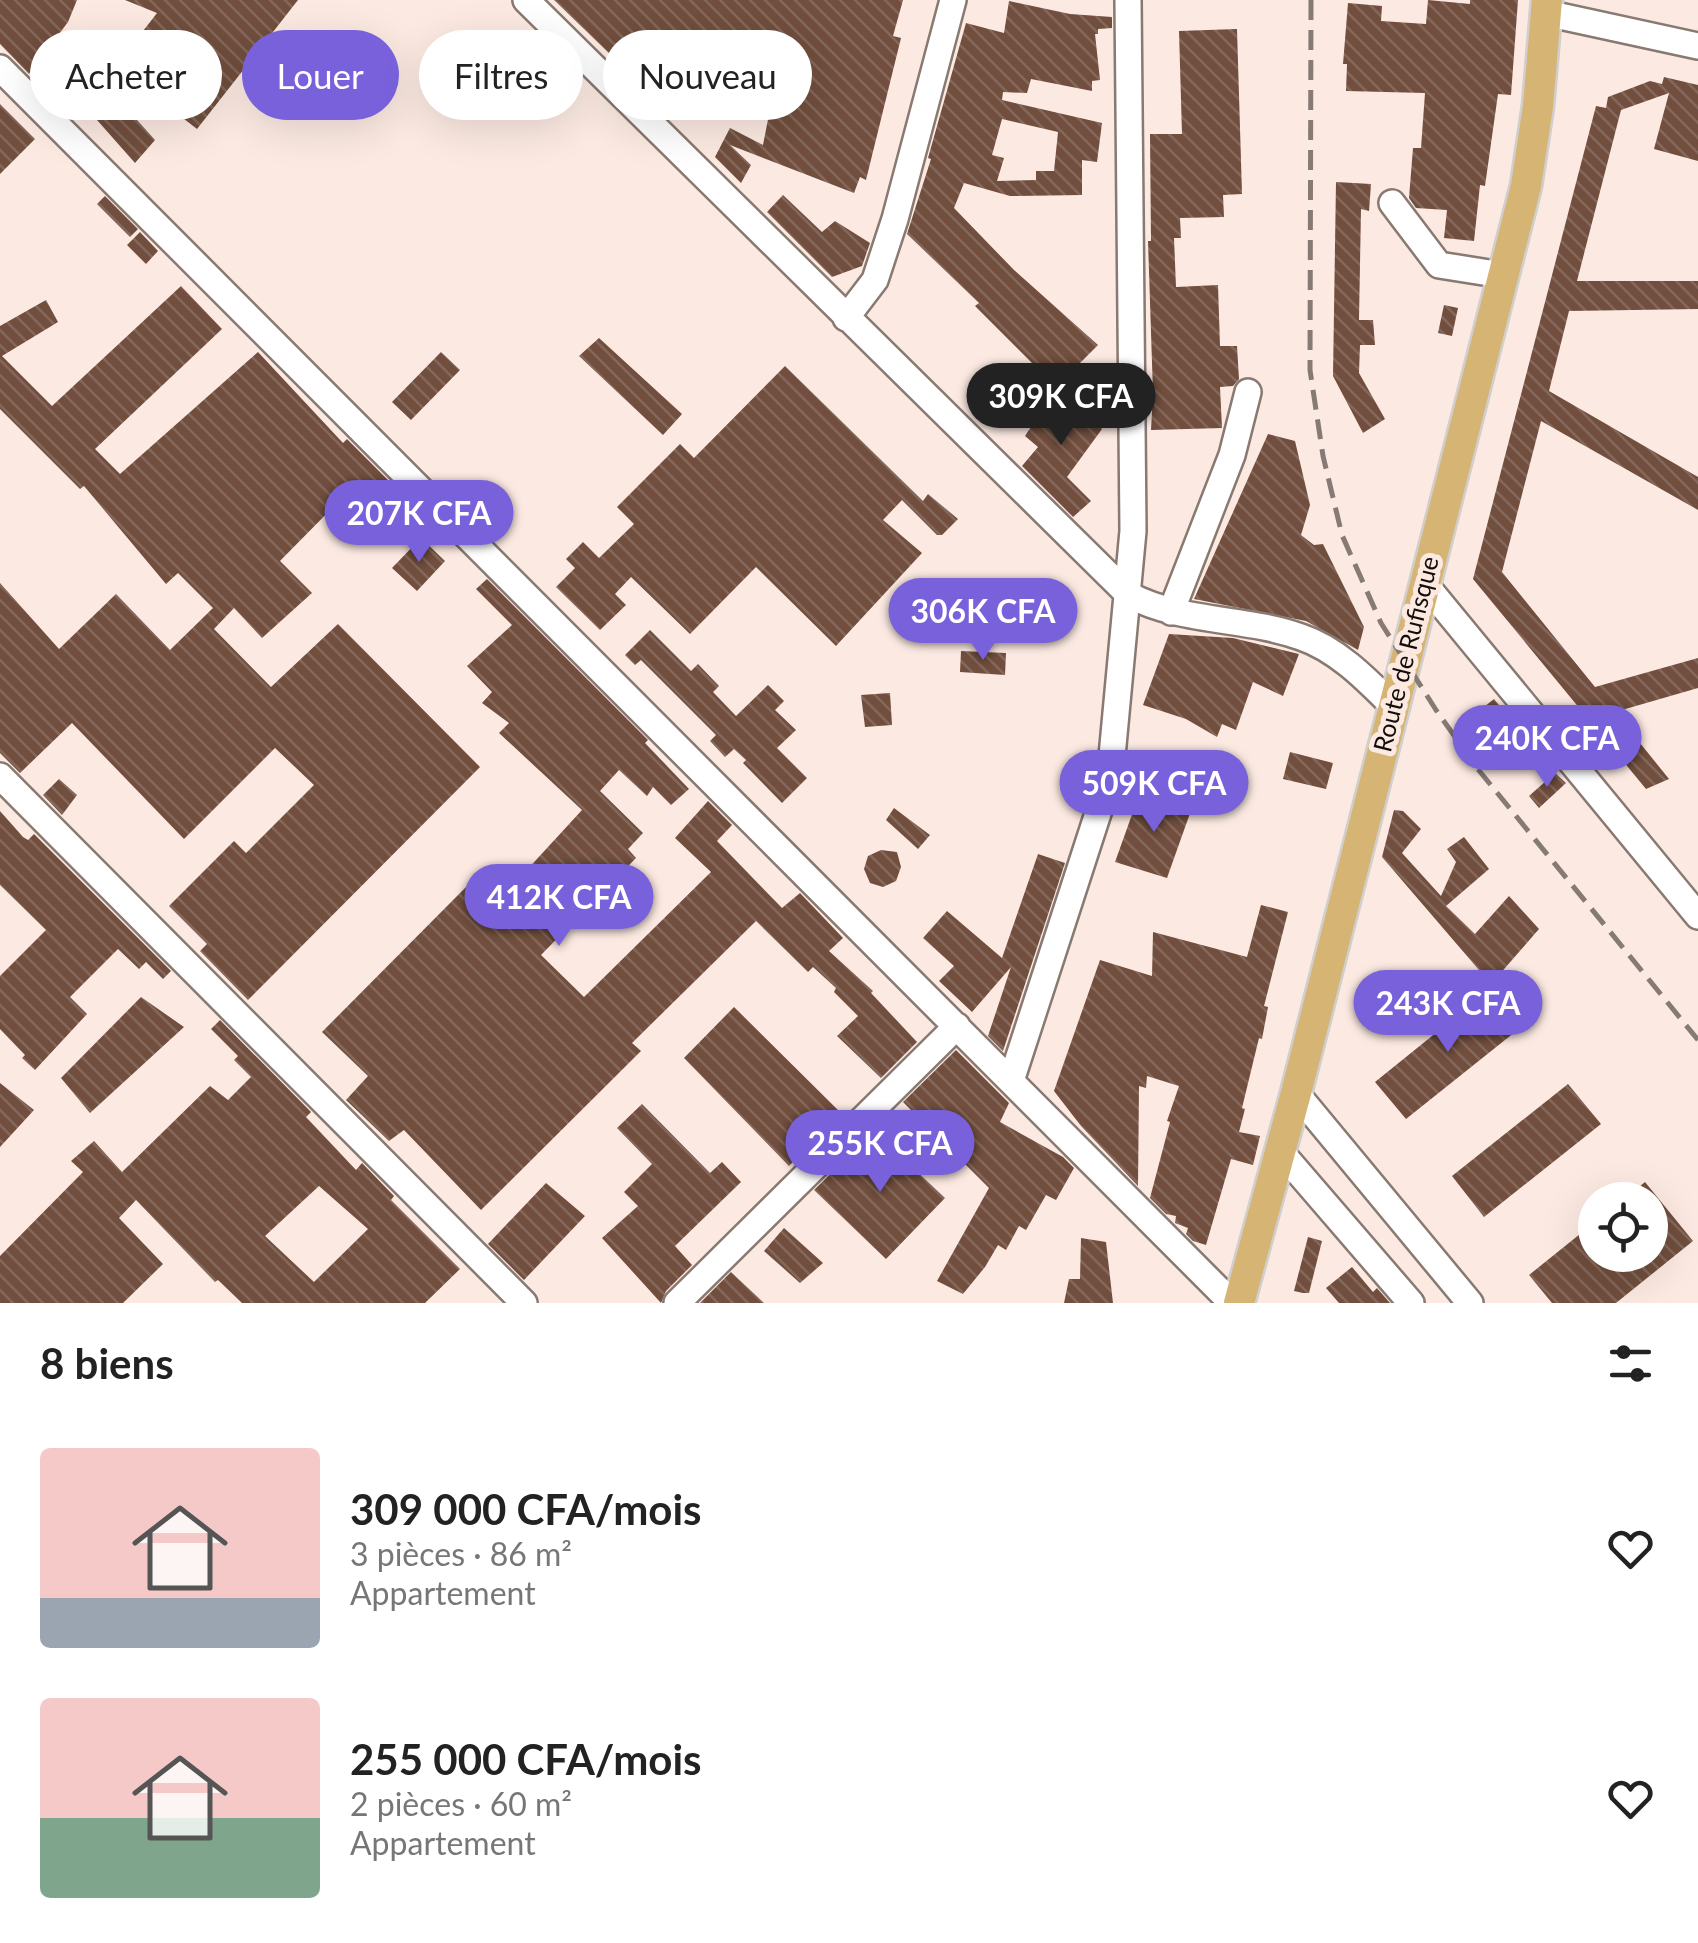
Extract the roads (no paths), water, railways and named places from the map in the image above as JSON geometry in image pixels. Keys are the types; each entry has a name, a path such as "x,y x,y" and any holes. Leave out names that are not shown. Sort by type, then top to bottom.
{"main road":[{"name":"Route de Rufisque","path":"1235,1303 1296,1093 1526,186 1546,6"}],"street":[{"path":"526,0 1129,595 1171,612 1305,638 1345,662 1393,706"},
{"path":"846,318 875,280 953,0"},
{"path":"1011,1081 1102,801 1112,756 1129,595 1133,512 1128,0"},
{"path":"1546,6 1580,8 1698,46"},
{"path":"1,70 1235,1303"},
{"path":"1392,203 1439,264 1502,275"},
{"path":"1171,612 1232,455 1248,392"},
{"path":"1424,583 1698,916"},
{"path":"0,776 524,1303"},
{"path":"677,1303 957,1026"},
{"path":"1296,1093 1470,1303"},
{"path":"1280,1151 1411,1303"}],"railway":[{"path":"1311,0 1310,370 1323,456 1342,535 1381,623 1436,710 1477,768 1698,1040"}]}
